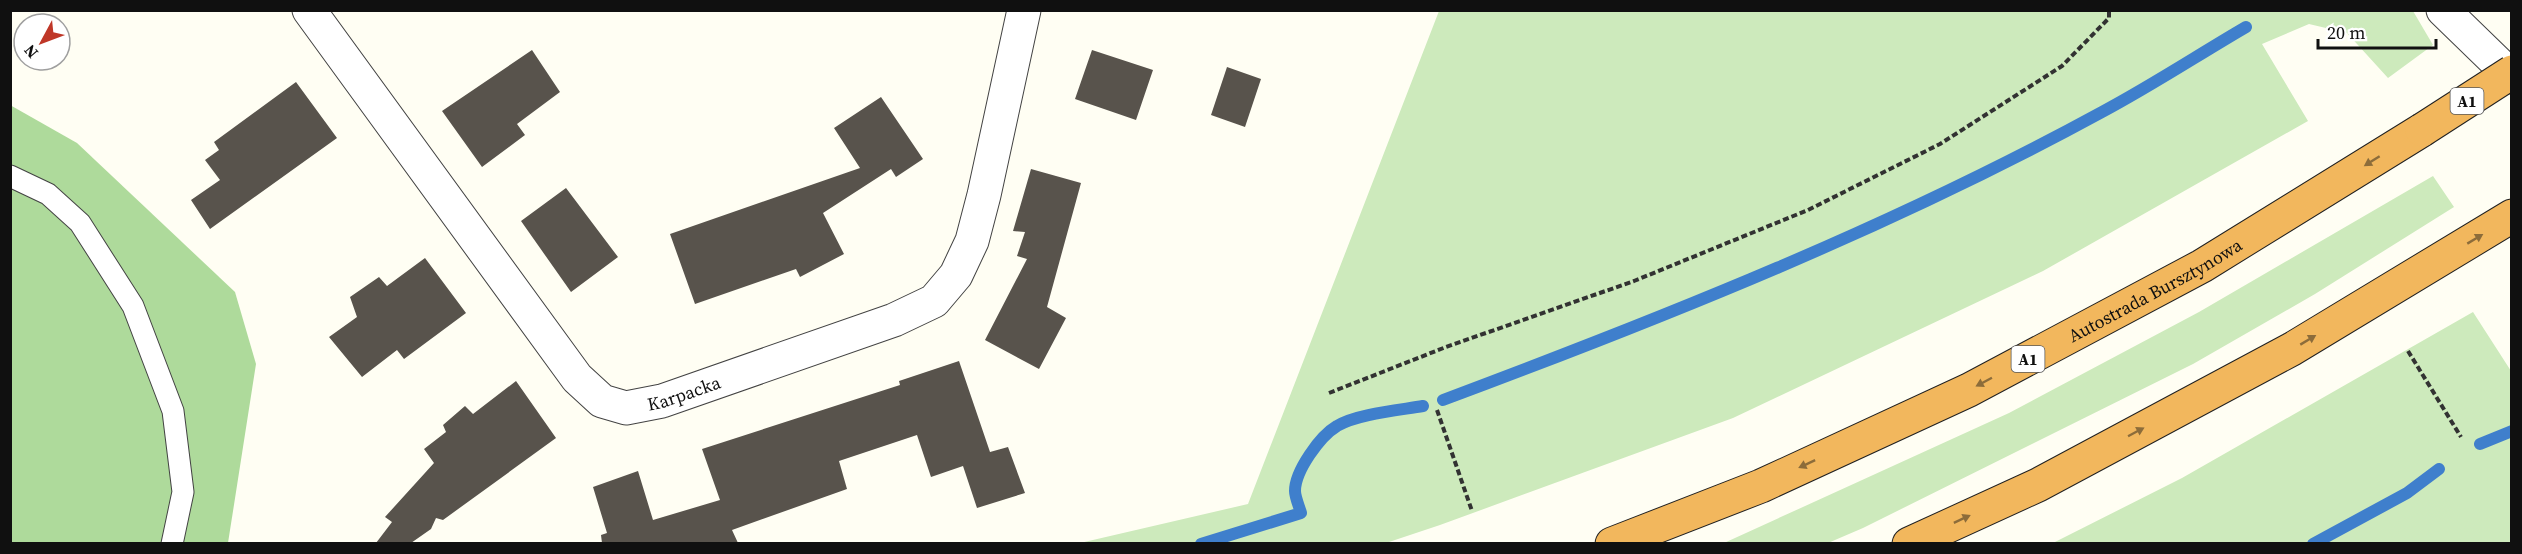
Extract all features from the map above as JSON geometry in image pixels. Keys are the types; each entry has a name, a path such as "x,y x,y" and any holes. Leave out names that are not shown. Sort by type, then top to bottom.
{"highway":[{"name":"Autostrada Bursztynowa","path":"1612,543 1761,486 1969,390 2202,266 2511,72"},
{"path":"1909,543 2038,485 2292,350 2510,217"}],"street":[{"name":"Karpacka","path":"309,10 577,378 602,401 626,408 662,401 894,320 934,301 956,275 972,241 1024,10"},
{"path":"2444,10 2511,77"}],"lane":[{"path":"10,176 48,194 80,223 133,306 173,411 183,492 172,543"}],"path":[{"path":"1329,393 1446,347 1634,281 1808,210 1941,144 2062,66 2109,18 2109,10"},
{"path":"2408,351 2461,437"},
{"path":"1437,410 1472,512"}],"green space":[{"path":"1439,11 2413,11 2433,45 2388,78 2347,33 2309,24 2262,44 2308,121 2043,271 1733,418 1383,544 1080,543 1248,504"},
{"path":"10,105 77,143 235,292 256,364 228,543 11,543"},
{"path":"2433,176 2454,207 2315,294 2193,364 1863,528 1828,543 1724,543 2009,413 2199,312"},
{"path":"2473,312 2511,371 2511,543 2053,543 2182,478"}],"building":[{"path":"532,50 560,92 517,124 525,135 482,167 442,111"},
{"path":"1092,50 1153,70 1136,120 1075,99"},
{"path":"1227,67 1261,79 1245,127 1211,115"},
{"path":"296,82 337,138 210,229 191,200 220,180 205,160 219,150 214,142"},
{"path":"881,97 923,159 896,177 891,169 823,213 844,254 800,277 796,269 695,304 670,234 860,168 834,128"},
{"path":"1031,169 1081,183 1047,307 1066,318 1039,369 985,340 1027,259 1017,256 1025,232 1013,231"},
{"path":"566,188 618,257 571,292 521,221"},
{"path":"425,258 466,313 404,359 397,350 362,377 329,337 357,317 350,297 379,277 387,286"},
{"path":"959,361 990,452 1008,447 1025,493 977,508 963,466 931,477 917,435 839,461 847,489 732,530 738,543 602,543 601,535 607,533 593,487 638,471 653,520 720,500 702,449 900,385 899,381"},
{"path":"516,381 556,438 443,520 436,518 431,529 411,543 376,543 392,522 385,517 434,463 424,449 446,432 443,425 465,406 473,414"}],"waterway":[{"path":"1443,400 1611,336 1778,268 1942,194 2120,102 2246,27"},
{"path":"1201,544 1301,513 1295,491 1299,474 1316,446 1337,426 1366,415 1423,406"},
{"path":"2480,444 2512,431"},
{"path":"2313,544 2407,493 2439,469"}]}
